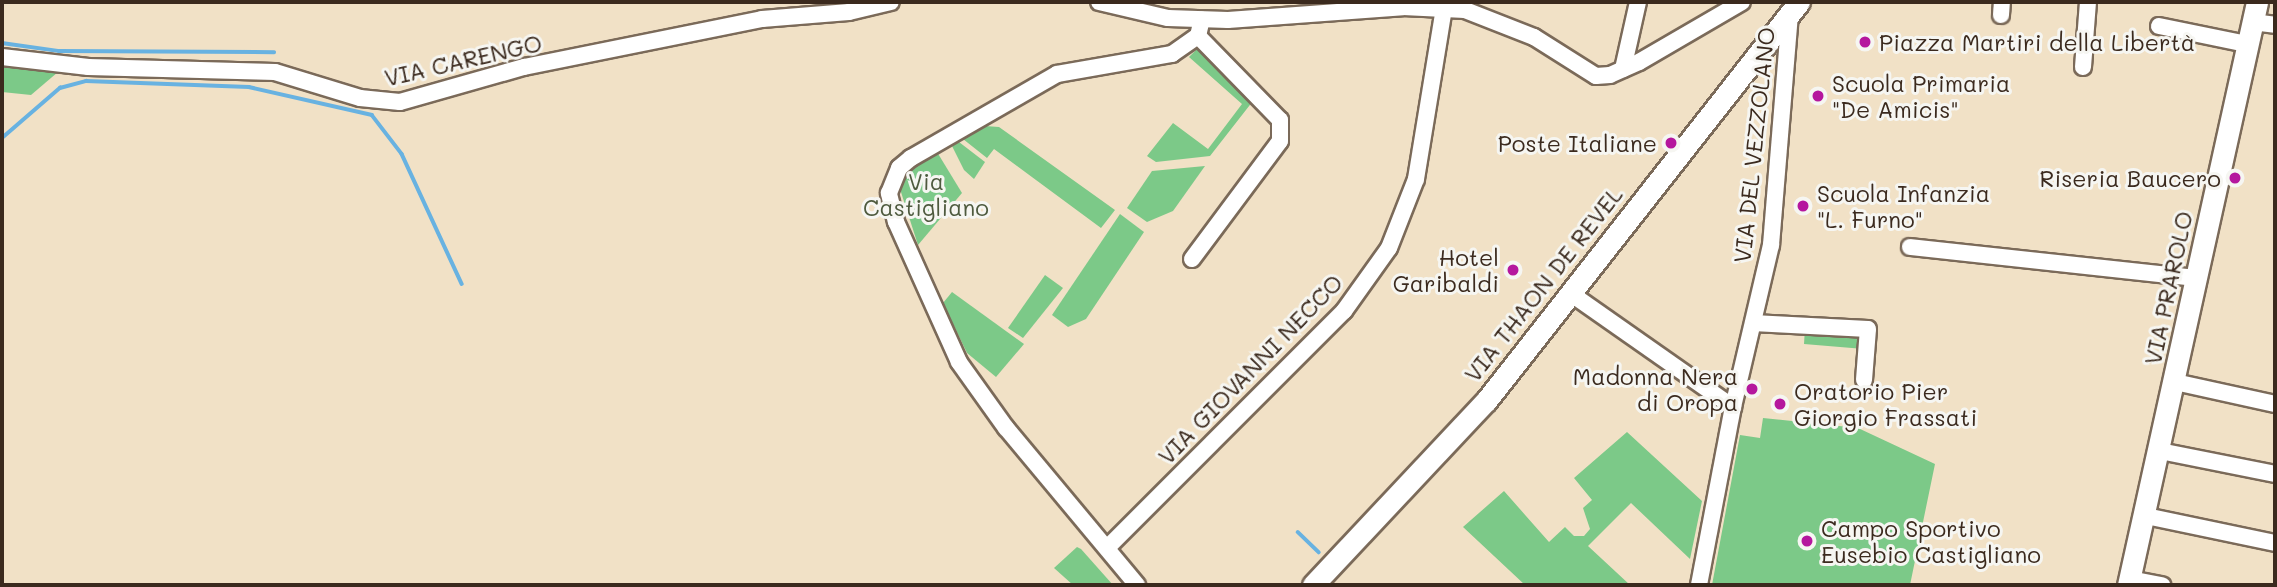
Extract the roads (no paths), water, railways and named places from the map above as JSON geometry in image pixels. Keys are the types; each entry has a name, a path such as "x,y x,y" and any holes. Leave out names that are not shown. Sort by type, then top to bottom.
{"main road":[{"name":"VIA THAON DE REVEL","path":"1313,585 1486,401 1795,8"},
{"name":"VIA PRAROLO","path":"2129,582 2161,452 2254,12"}],"street":[{"name":"VIA CARENGO","path":"2,57 88,67 275,72 360,98 400,102 524,67 762,19 849,12 891,2"},
{"path":"1099,2 1146,14 1202,19 1445,5 1490,9 1586,72 1610,75 1742,2"},
{"path":"1623,69 1638,2"},
{"path":"2083,67 2088,2"},
{"name":"VIA GIOVANNI NECCO","path":"1107,548 1344,311 1389,248 1416,180 1445,5"},
{"name":"VIA DEL VEZZOLANO","path":"1699,585 1733,407 1771,245 1795,8"},
{"path":"2254,12 2275,25"},
{"path":"1137,585 1006,428 959,362 891,208 891,183 911,158 1057,74 1072,68 1131,63 1172,54 1198,36 1202,19"},
{"path":"2159,26 2247,44"},
{"path":"1192,260 1280,141 1280,120 1198,36"},
{"path":"1910,247 2197,278"},
{"path":"1570,293 1733,407"},
{"path":"1753,323 1868,329 1864,380"},
{"path":"2175,383 2275,404"},
{"path":"2161,452 2275,474"},
{"path":"2146,516 2275,543"},
{"path":"2129,582 2162,585"}],"waterway":[{"path":"2,43 59,51 274,52"},
{"path":"2,138 60,88 86,81 249,87 372,115 402,154 462,284"},
{"path":"1298,532 1319,552"}],"place":[{"name":"Piazza Martiri della Libertà","path":"1865,42"},
{"name":"Scuola Primaria \"De Amicis\"","path":"1818,96"},
{"name":"Poste Italiane","path":"1671,143"},
{"name":"Riseria Baucero","path":"2235,178"},
{"name":"Scuola Infanzia \"L. Furno\"","path":"1803,206"},
{"name":"Hotel Garibaldi","path":"1513,270"},
{"name":"Madonna Nera di Oropa","path":"1752,389"},
{"name":"Oratorio Pier Giorgio Frassati","path":"1780,404"},
{"name":"Campo Sportivo Eusebio Castigliano","path":"1807,541"}],"park label":[{"name":"Via Castigliano","path":"926,194"}]}
